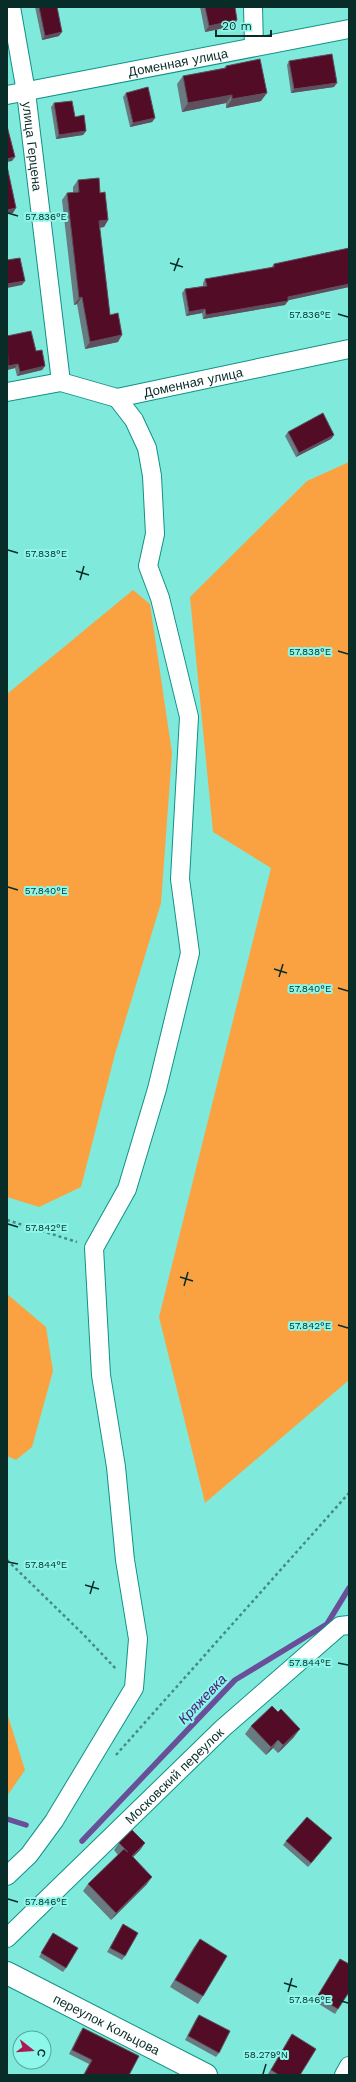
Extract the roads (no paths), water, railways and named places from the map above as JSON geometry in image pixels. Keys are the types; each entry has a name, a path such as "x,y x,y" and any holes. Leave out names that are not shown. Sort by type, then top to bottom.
{"street":[{"name":"улица Герцена","path":"11,7 26,92 61,382"},
{"path":"253,7 254,46"},
{"name":"Доменная улица","path":"7,96 254,46 349,29"},
{"name":"Доменная улица","path":"61,382 117,398 349,349"},
{"path":"7,392 61,382"},
{"path":"7,1876 29,1855 54,1821 134,1688 138,1639 125,1560 116,1467 101,1375 94,1248 127,1189 157,1089 190,953 180,879 189,717 160,598 148,566 155,534 152,476 147,448 134,420 117,398"},
{"name":"Московский переулок","path":"7,1938 223,1728 340,1626 349,1625"},
{"name":"переулок Кольцова","path":"7,1973 206,2075"},
{"path":"344,2075 349,2066"}],"waterway":[{"name":"Кряжевка","path":"82,1841 235,1680 327,1624 349,1588"},
{"name":"Кряжевка","path":"7,1819 26,1825"}]}
